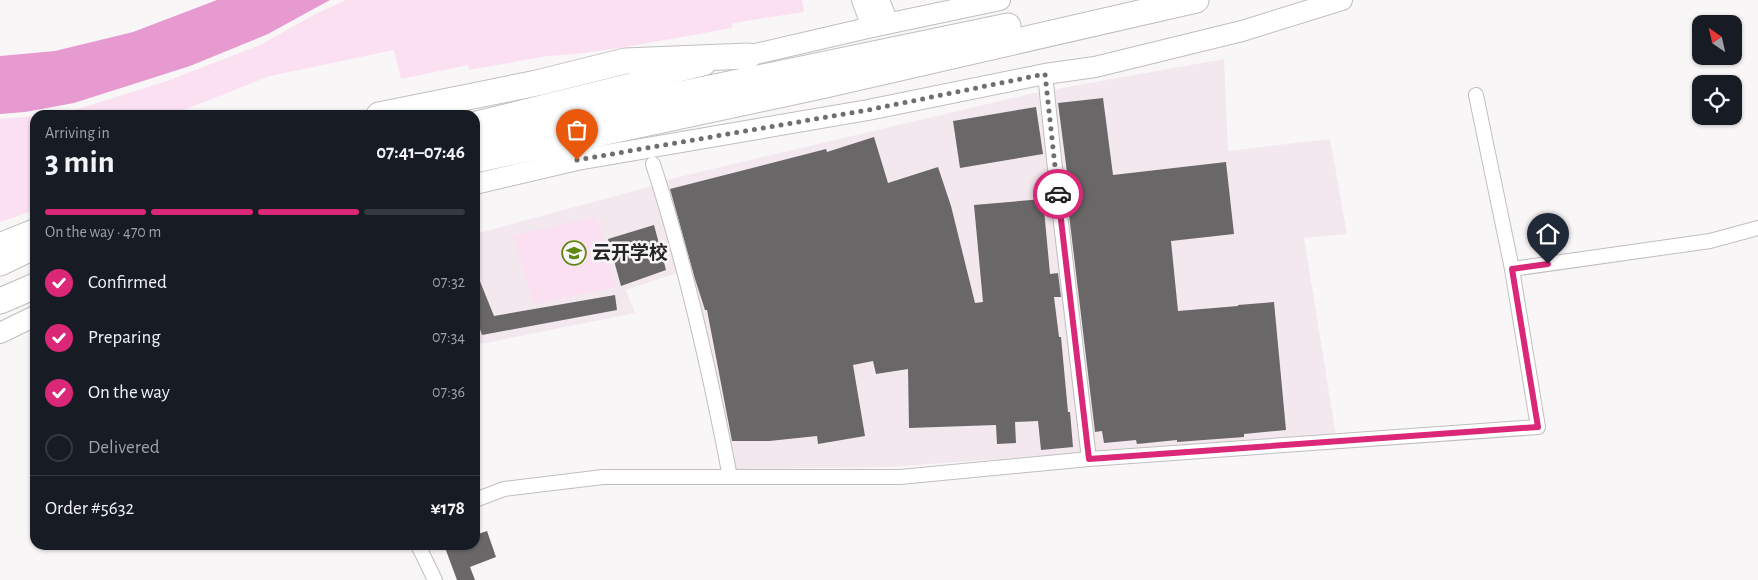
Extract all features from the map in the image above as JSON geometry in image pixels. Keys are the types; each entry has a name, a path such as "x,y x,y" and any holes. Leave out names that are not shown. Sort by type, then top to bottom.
{"highway":[{"path":"480,137 1128,0"},
{"path":"480,159 821,86 1196,0"},
{"path":"407,110 537,83 625,61 748,56"},
{"path":"0,263 30,248"},
{"path":"0,271 30,260"},
{"path":"0,302 30,288"},
{"path":"0,302 30,297"}],"main road":[{"path":"862,0 880,25"},
{"path":"879,0 880,25"},
{"path":"480,121 647,79 880,25 1000,0"},
{"path":"480,183 577,160 868,110 1045,74 1095,67 1192,44 1276,21 1342,0"},
{"path":"0,243 30,231"},
{"path":"0,333 30,318"}],"street":[{"path":"1045,74 1089,459"},
{"path":"480,498 504,489 603,477 900,477 1089,459 1538,427 1512,269 1476,95"},
{"path":"653,164 701,338 730,477"},
{"path":"1512,269 1710,241 1758,228"},
{"path":"420,550 435,580"}],"shaded area":[{"path":"217,0 330,0 268,34 190,66 74,103 25,112 0,114 0,56 55,51 133,32"},
{"path":"346,0 802,0 804,12 733,23 732,28 631,46 548,56 469,70 468,65 401,79 394,50 270,76 184,110 75,110 167,81 260,45 317,13"},
{"path":"1224,59 1228,151 1330,139 1347,234 1304,238 1336,435 890,467 734,469 662,181 1034,93"},
{"path":"30,116 30,212 0,222 0,119"},
{"name":"云开学校","path":"656,185 677,273 626,290 635,313 481,344 480,233"},
{"path":"596,217 616,287 534,304 513,235"}],"building":[{"path":"1103,98 1113,175 1226,162 1234,234 1171,241 1178,311 1274,302 1286,430 1244,434 1244,437 1137,444 1136,440 1104,443 1102,431 1095,432 1065,180 1068,180 1058,103"},
{"path":"1036,107 1043,154 960,168 953,121"},
{"path":"874,137 888,183 938,167 951,206 975,303 983,302 974,205 1043,199 1050,274 1058,273 1061,297 1054,297 1059,337 1061,337 1073,447 1041,450 1038,421 1015,422 1016,443 997,444 996,425 909,428 908,369 876,374 873,361 853,365 865,436 818,444 817,436 769,441 732,441 707,310 705,310 695,279 670,189 826,149 827,152"},
{"path":"654,225 666,270 621,286 608,239"},
{"path":"480,281 494,316 615,295 617,310 482,335 480,329"},
{"path":"487,531 496,557 470,567 475,580 457,580 446,550 480,550 480,533"}],"way so far":[{"path":"577,160 868,110 1045,74 1058,194"}],"place":[{"name":"云开学校","path":"574,253"}],"route":[{"path":"1058,194 1089,459 1538,427 1512,269 1548,264"}]}
